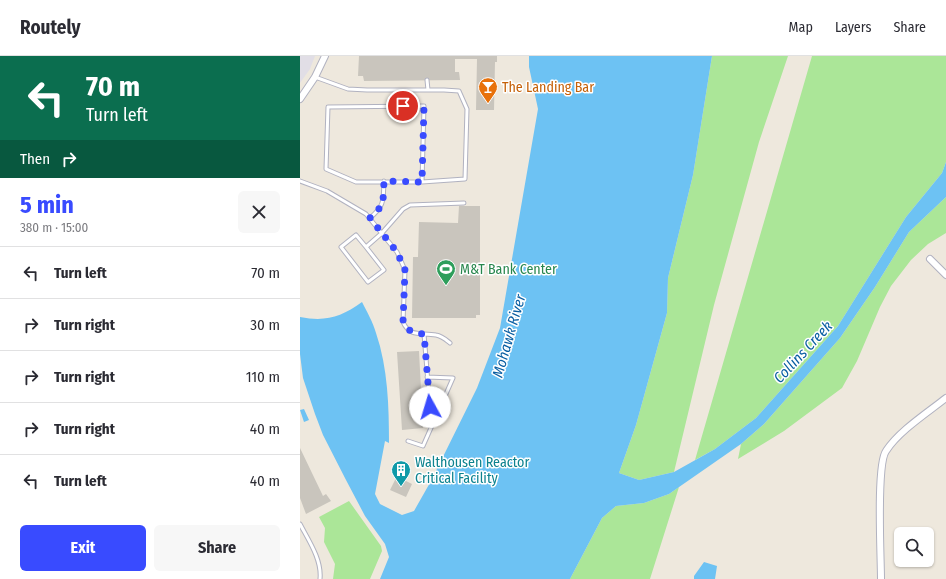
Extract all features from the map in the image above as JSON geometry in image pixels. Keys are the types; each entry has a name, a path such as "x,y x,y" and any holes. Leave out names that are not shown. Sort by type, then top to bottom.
{"street":[{"path":"300,98 315,77 325,56"},
{"path":"930,259 946,275"},
{"path":"881,579 880,474 884,452 894,440 946,398"}],"lane":[{"path":"315,77 348,89 459,91 468,109 466,179 422,182 356,182 326,169 328,107 424,106 422,182"},
{"path":"427,80 428,90"},
{"path":"300,180 327,191 366,214 370,218 397,252 405,270 403,322 405,327 415,333 440,336 450,343"},
{"path":"370,218 381,207 384,201 384,181"},
{"path":"366,247 382,233 403,209 410,205 464,203"},
{"path":"356,235 366,247 384,270 368,282 340,247 356,235"},
{"path":"424,334 430,407 438,414"},
{"path":"408,441 423,446 454,378 427,377"},
{"path":"300,524 314,549 321,571 320,579"}],"shaded area":[{"path":"300,56 315,56 310,69 300,83"}],"green space":[{"path":"712,56 788,56 759,142 714,305 674,472 639,480 619,473 636,425 667,313 668,278 693,175"},
{"path":"812,56 946,56 946,162 942,173 906,217 838,326 756,418 715,449 695,460"},
{"path":"946,197 946,233 928,244 911,260 891,286 880,307 857,361 842,388 784,431 738,459 741,444 764,424 840,338 875,287 909,232"},
{"path":"679,487 650,579 570,579 602,518 616,506 644,503 669,494"},
{"path":"349,501 381,546 382,551 370,579 333,579 335,564 324,542 325,528 319,517"}],"water":[{"name":"Mohawk River","path":"529,56 712,56 693,175 668,278 667,313 636,425 619,473 639,480 674,472 715,449 756,418 838,326 906,217 942,173 946,162 946,197 909,232 875,287 840,338 764,424 741,444 669,494 644,503 616,506 602,518 570,579 380,579 389,557 385,544 365,516 346,480 323,435 315,414 303,378 300,354 300,317 318,319 333,317 340,315 362,302 373,325 380,346 388,402 389,443 385,441 375,494 380,504 402,515 414,511 431,481 477,388 500,328 538,109 529,67"},
{"path":"304,409 309,420 304,422 300,410"},
{"path":"704,562 717,566 715,579 694,579 694,576"}],"building":[{"path":"359,56 497,56 497,62 495,62 494,110 476,110 477,59 455,59 455,72 459,72 460,80 364,81 363,76 358,76"},
{"name":"M&T Bank Center","path":"459,206 480,206 480,315 476,315 476,318 412,318 413,257 418,257 419,222 458,223"},
{"path":"419,351 423,428 402,430 397,352"},
{"path":"300,448 323,496 326,494 331,501 306,514 300,498"},
{"name":"Walthousen Reactor Critical Facility","path":"398,474 401,476 400,478 412,484 406,497 390,490"}],"place":[{"name":"The Landing Bar","path":"488,104"},
{"name":"M&T Bank Center","path":"446,286"},
{"name":"Walthousen Reactor Critical Facility","path":"401,487"}],"route":[{"path":"403,106 424,106 422,182 384,181 384,201 381,207 370,218 397,252 405,270 403,322 405,327 410,331 424,334 430,407"}],"water label":[{"name":"Collins Creek","path":"803,352"}]}
